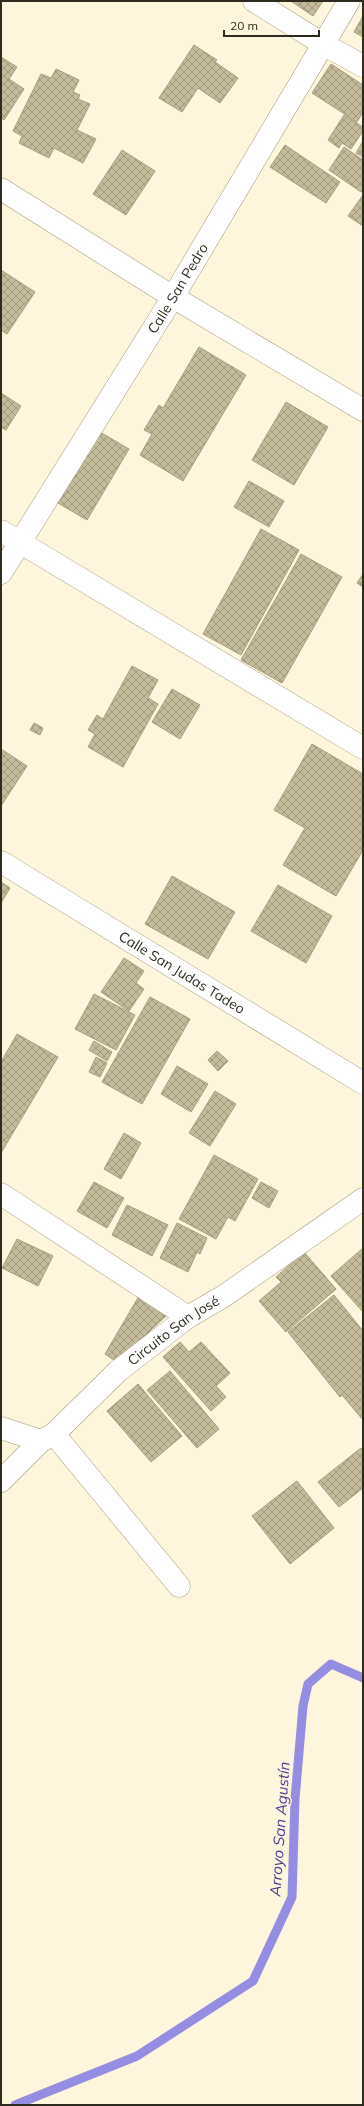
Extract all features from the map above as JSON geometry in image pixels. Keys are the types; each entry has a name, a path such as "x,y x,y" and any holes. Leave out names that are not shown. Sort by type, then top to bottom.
{"street":[{"path":"254,1 323,44 363,66"},
{"name":"Calle San Pedro","path":"1,573 173,297 349,1"},
{"path":"1,189 173,297 363,410"},
{"path":"1,531 363,748"},
{"name":"Calle San Judas Tadeo","path":"1,862 363,1083"},
{"path":"1,1194 188,1317"},
{"name":"Circuito San José","path":"1,1481 118,1371 188,1317 224,1296 363,1198"},
{"path":"1,1428 47,1438 179,1586"}],"building":[{"path":"291,1 323,1 313,16"},
{"path":"363,16 363,37 354,32"},
{"path":"194,45 217,60 215,62 238,78 220,103 198,88 182,112 159,98"},
{"path":"1,57 17,67 9,79 24,89 4,120 1,118"},
{"path":"331,64 363,85 363,112 357,122 312,93"},
{"path":"56,69 79,80 73,92 80,95 78,99 90,104 77,130 96,139 83,163 54,148 49,158 19,143 22,136 13,131 41,74 51,78"},
{"path":"344,115 363,127 363,131 351,149 342,143 339,148 328,140"},
{"path":"363,141 363,157 356,153"},
{"path":"285,145 340,182 326,203 270,167"},
{"path":"344,147 363,160 363,189 361,192 329,170"},
{"path":"122,150 155,171 126,215 93,194"},
{"path":"363,195 363,226 348,216"},
{"path":"1,270 35,292 7,334 1,330"},
{"path":"199,347 246,375 183,481 140,455 152,434 144,430 159,405 163,408"},
{"path":"1,393 21,406 6,430 1,427"},
{"path":"286,402 328,427 294,485 252,460"},
{"path":"100,432 129,449 87,520 58,503"},
{"path":"249,481 284,501 269,527 234,507"},
{"path":"261,529 299,550 241,655 203,634"},
{"path":"301,554 342,577 282,683 241,660"},
{"path":"363,574 363,587 357,583"},
{"path":"132,666 158,680 148,698 158,704 123,767 88,747 95,734 88,730 97,715 103,719"},
{"path":"172,689 200,705 180,739 152,722"},
{"path":"34,723 43,728 40,735 30,730"},
{"path":"312,744 363,774 363,850 336,896 283,865 305,828 274,810"},
{"path":"1,749 27,766 1,806"},
{"path":"172,876 235,912 208,959 145,924"},
{"path":"1,882 10,888 1,903"},
{"path":"278,885 332,916 306,963 251,931"},
{"path":"124,958 144,971 136,983 144,989 129,1011 101,992"},
{"path":"94,994 135,1015 116,1050 75,1029"},
{"path":"150,997 190,1019 142,1104 102,1082"},
{"path":"17,1034 58,1057 1,1153 1,1062"},
{"path":"94,1041 112,1052 107,1061 89,1050"},
{"path":"217,1051 228,1061 218,1071 208,1060"},
{"path":"96,1057 107,1063 100,1077 89,1072"},
{"path":"177,1066 208,1084 191,1112 161,1094"},
{"path":"215,1091 236,1104 210,1146 189,1133"},
{"path":"124,1133 141,1143 121,1179 104,1169"},
{"path":"214,1155 258,1179 235,1221 228,1217 216,1239 179,1219"},
{"path":"94,1182 124,1198 107,1228 77,1211"},
{"path":"261,1182 278,1191 269,1208 252,1198"},
{"path":"127,1205 168,1225 152,1256 112,1235"},
{"path":"177,1223 207,1238 200,1254 197,1252 188,1272 160,1258"},
{"path":"17,1239 53,1256 38,1286 2,1268"},
{"path":"363,1248 363,1312 331,1276"},
{"path":"304,1252 336,1289 286,1332 259,1301 281,1282 276,1277"},
{"path":"334,1295 363,1331 363,1420 342,1395 340,1397 288,1332"},
{"path":"139,1296 168,1314 117,1362 105,1354"},
{"path":"180,1342 189,1352 201,1342 230,1373 216,1386 226,1397 211,1411 163,1357"},
{"path":"170,1371 219,1429 197,1448 147,1390"},
{"path":"138,1384 182,1436 151,1462 107,1411"},
{"path":"361,1448 363,1451 363,1488 339,1507 318,1482"},
{"path":"297,1481 334,1528 290,1564 252,1516"}],"waterway":[{"name":"Arroyo San Agustín","path":"15,2105 137,2056 253,1981 292,1897 295,1799 303,1706 308,1684 331,1664 363,1678"}]}
